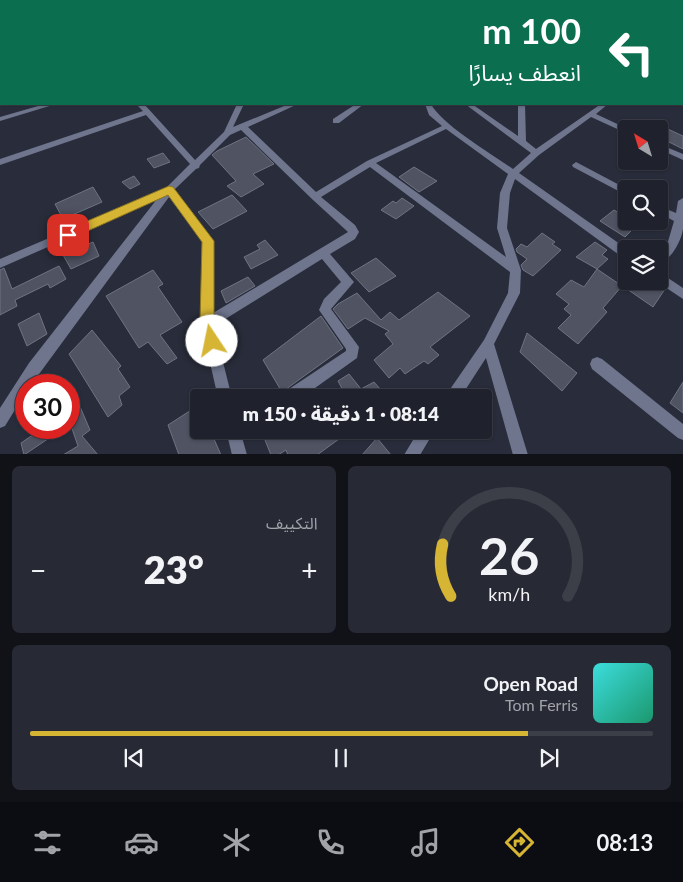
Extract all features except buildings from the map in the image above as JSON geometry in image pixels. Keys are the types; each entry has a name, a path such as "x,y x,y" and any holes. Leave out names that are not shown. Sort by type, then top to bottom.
{"street":[{"path":"0,119 30,107 45,105"},
{"path":"141,105 196,166"},
{"path":"0,421 34,368 169,190 196,166 227,133 240,105"},
{"path":"227,133 293,105"},
{"path":"336,121 359,105"},
{"path":"428,105 432,113 446,126 512,175 618,248"},
{"path":"469,105 536,153"},
{"path":"522,105 522,142"},
{"path":"457,389 488,344 514,293 516,270 502,228 505,193 512,175 536,153 604,105"},
{"path":"0,162 148,112"},
{"path":"591,114 618,126"},
{"path":"315,197 370,163 446,126"},
{"path":"207,322 351,236 354,232 315,197 244,127"},
{"path":"668,150 683,157"},
{"path":"370,163 516,270"},
{"path":"576,165 618,188"},
{"path":"0,264 169,190"},
{"path":"169,190 208,241 207,322 223,389"},
{"path":"668,250 671,247 680,223 683,201"},
{"path":"668,215 680,223"},
{"path":"302,389 352,354 353,346 325,310 328,303 348,282 323,253"},
{"path":"668,283 683,294"},
{"path":"488,344 521,454"},
{"path":"597,364 683,433"},
{"path":"236,439 240,454"},
{"path":"411,454 422,439"}],"route":[{"path":"68,235 169,190 208,241 207,322 212,341"}]}
